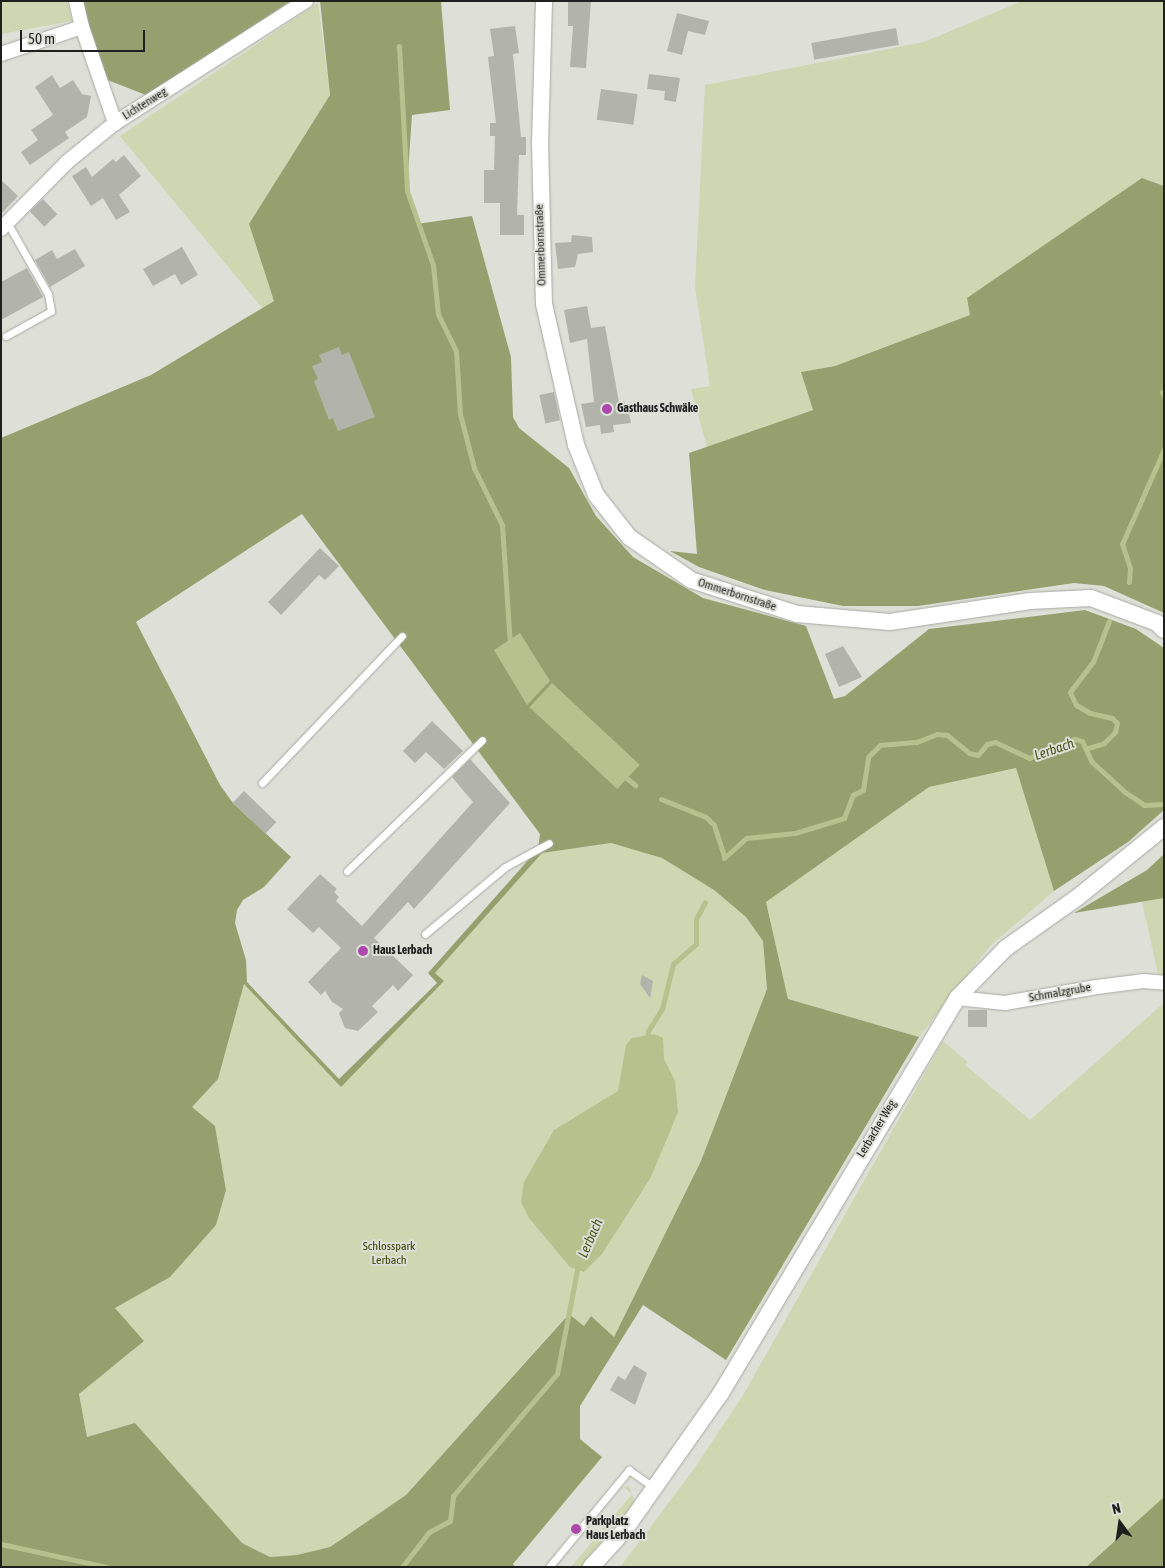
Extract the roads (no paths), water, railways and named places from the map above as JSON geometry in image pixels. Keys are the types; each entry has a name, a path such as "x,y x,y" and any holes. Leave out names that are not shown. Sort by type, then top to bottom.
{"street":[{"path":"76,1 82,27 115,123"},
{"name":"Lichtenweg","path":"4,226 67,162 115,123 306,1"},
{"name":"Ommerbornstraße","path":"544,1 540,142 544,304 576,445 596,496 629,537 691,580 798,614 890,622 1030,601 1091,598 1157,623 1164,630"},
{"path":"1,54 82,27"},
{"name":"Lerbacher Weg","path":"591,1567 656,1488 722,1393 956,998 1006,948 1078,897 1164,827"},
{"name":"Schmalzgrube","path":"956,998 1005,1003 1115,984 1164,983"}],"lane":[{"path":"4,226 48,294 50,311 6,336"},
{"path":"262,783 402,636"},
{"path":"347,872 482,740"},
{"path":"425,934 505,867 549,843"},
{"path":"549,1567 629,1470 656,1488"}],"water":[{"path":"520,633 550,681 527,705 494,650"},
{"path":"552,683 640,765 617,789 529,707"},
{"path":"654,1034 663,1038 664,1059 675,1081 678,1112 651,1177 602,1254 584,1272 570,1267 529,1218 521,1202 524,1182 554,1130 618,1091 626,1045 632,1038"}],"waterway":[{"path":"399,46 407,191 433,265 438,314 456,351 460,414 474,468 502,525 510,645"},
{"path":"1162,392 1164,396"},
{"path":"1129,582 1130,568 1122,544 1164,449"},
{"path":"1088,748 1104,743 1115,732 1117,723 1112,718 1090,713 1076,705 1070,692 1093,662 1109,621"},
{"name":"Lerbach","path":"724,858 746,838 795,833 844,818 853,795 863,790 868,757 880,745 917,742 937,734 947,735 969,753 978,755 987,744 995,742 1029,758 1074,739 1082,741 1092,762 1125,792 1144,805 1164,804"},
{"path":"623,775 635,785"},
{"path":"661,799 706,817 714,825 724,855"},
{"name":"Lerbach","path":"647,1041 648,1031 662,1009 673,964 696,944 696,919 705,902"},
{"name":"Lerbach","path":"402,1567 429,1532 450,1521 453,1496 557,1374 578,1265"},
{"name":"Lerbach","path":"1,1544 107,1567"}],"place":[{"name":"Gasthaus Schwäke","path":"607,409"},
{"name":"Haus Lerbach","path":"363,951"},
{"name":"Parkplatz Haus Lerbach","path":"576,1529"}],"park label":[{"name":"Schlosspark Lerbach","path":"389,1254"}]}
